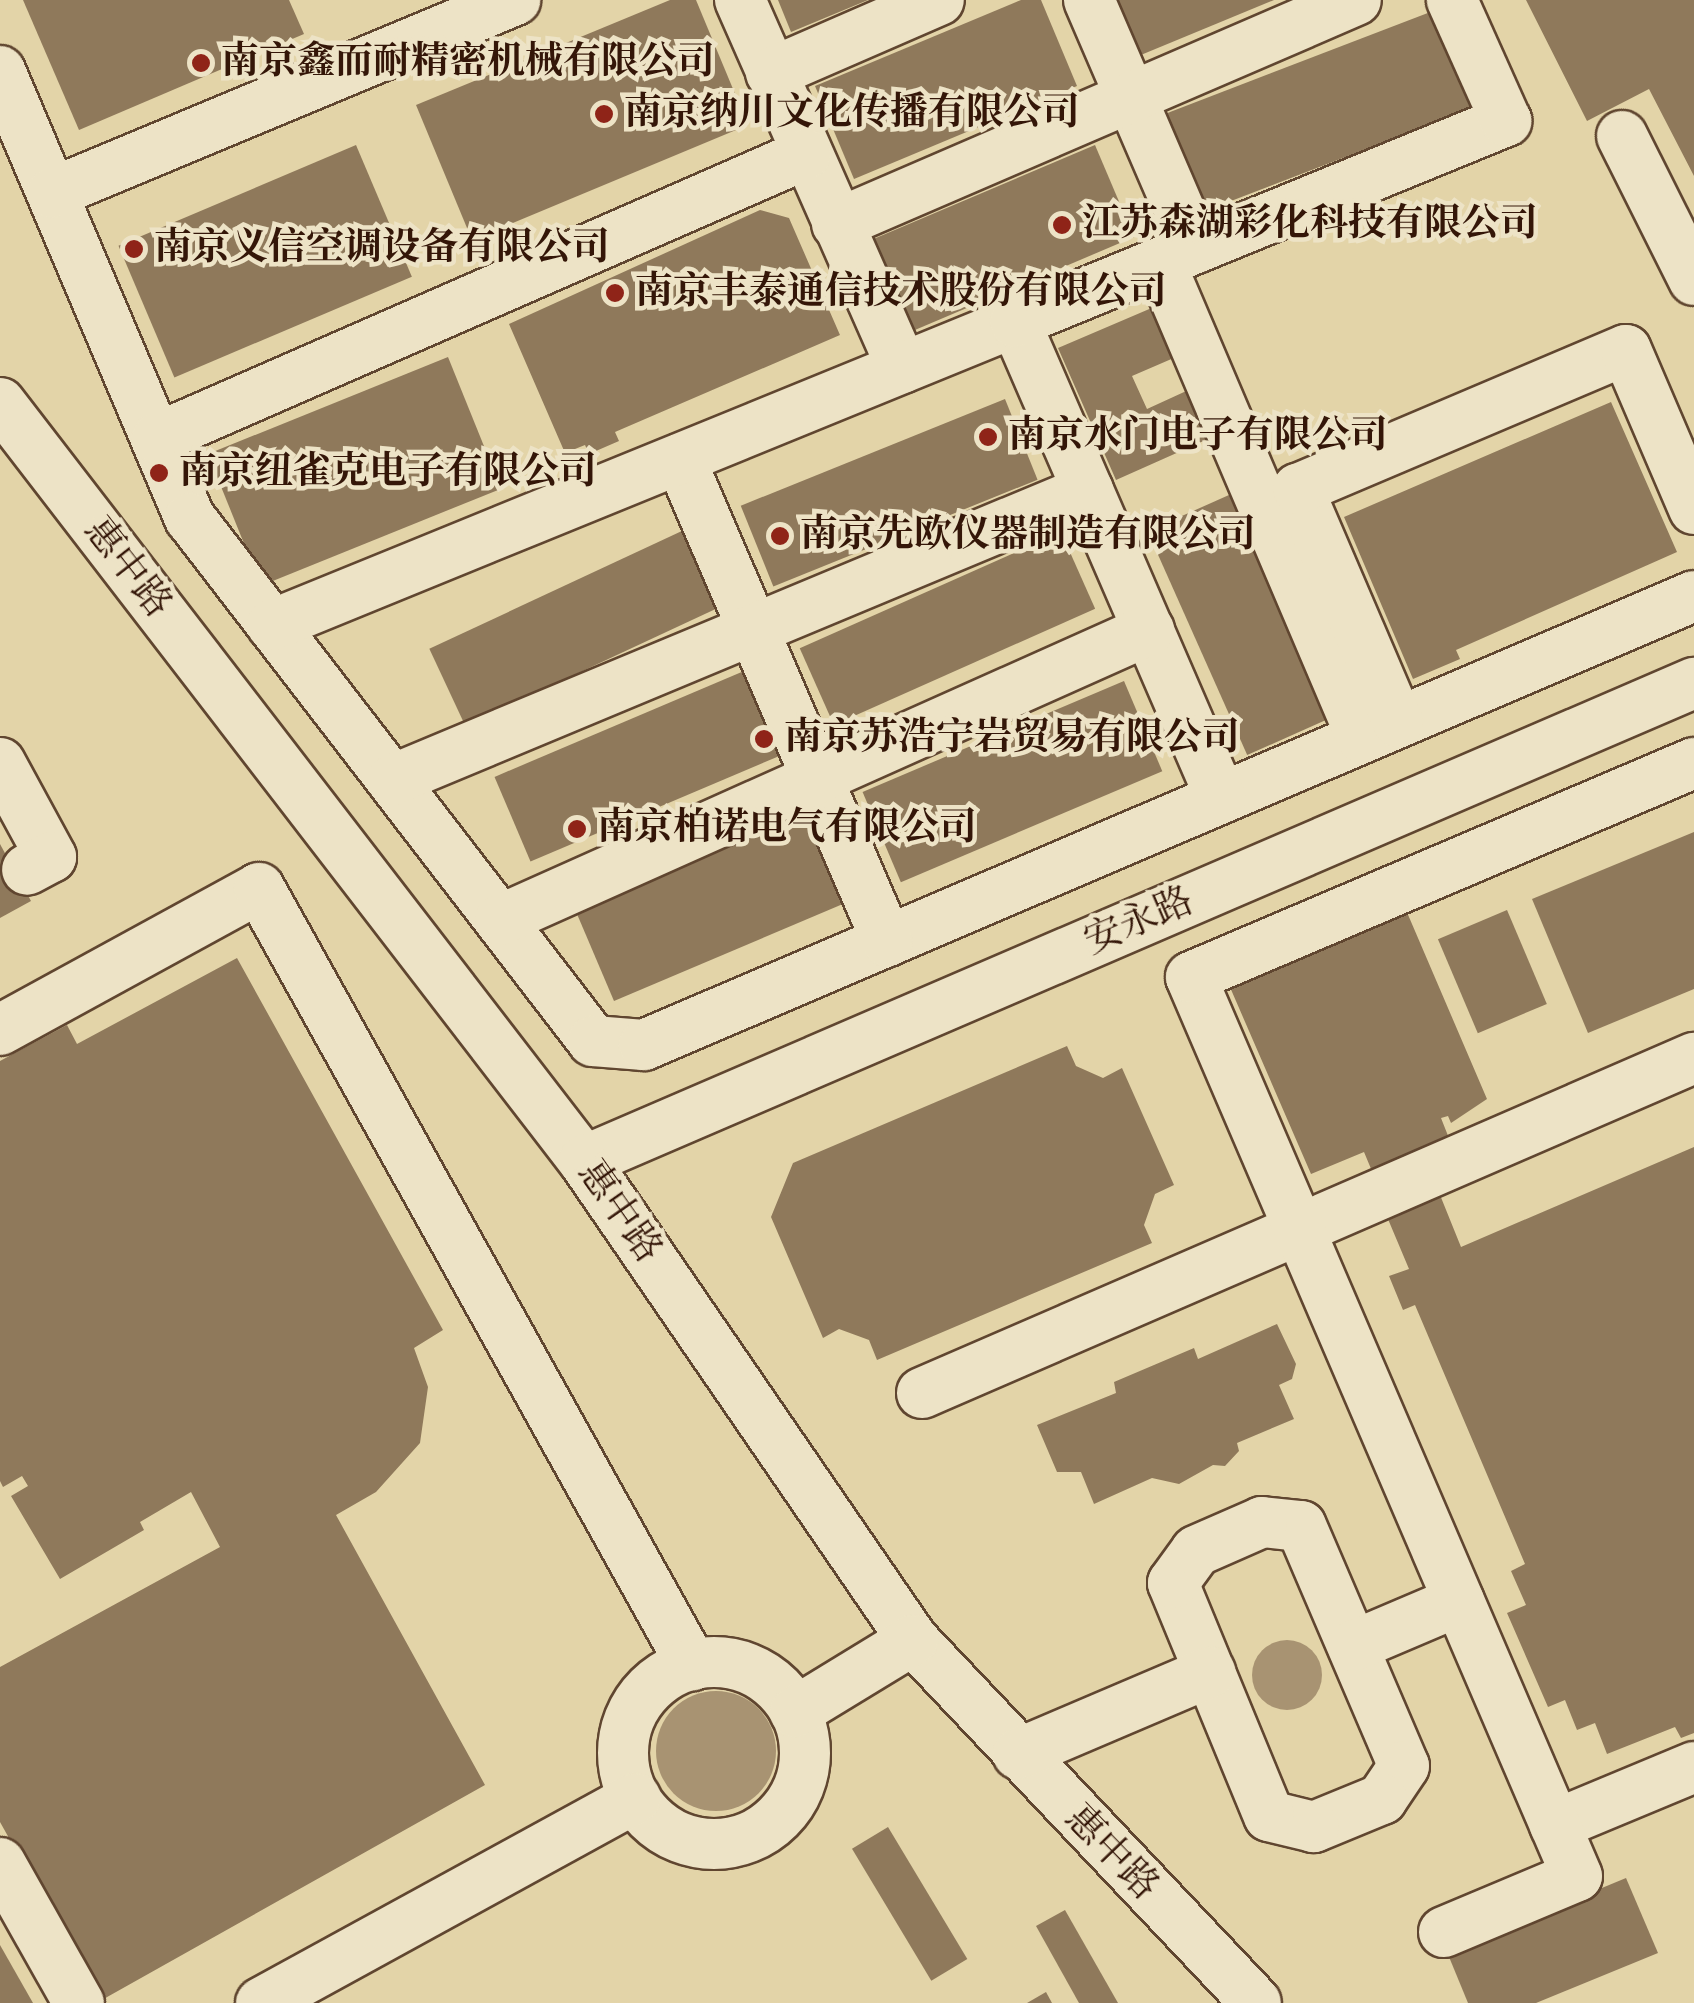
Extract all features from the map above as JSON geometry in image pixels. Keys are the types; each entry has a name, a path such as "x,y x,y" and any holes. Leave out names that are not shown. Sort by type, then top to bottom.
{"street":[{"path":"52,193 515,0"},
{"path":"740,0 902,368"},
{"path":"772,72 939,0"},
{"path":"1089,0 1131,97 1178,255 1380,730"},
{"path":"837,224 1356,0"},
{"path":"227,698 282,637 680,458 1506,121 1452,0"},
{"path":"0,70 190,518 594,1041 644,1044 1694,596"},
{"path":"1622,136 1694,280"},
{"path":"156,438 806,154"},
{"path":"1015,322 1221,798"},
{"path":"1380,730 1298,489 1626,350 1694,509"},
{"name":"惠中路","path":"0,403 584,1161 913,1640 1256,2003"},
{"path":"680,458 757,628 887,941"},
{"path":"392,780 1088,490"},
{"path":"500,920 1149,630"},
{"name":"安永路","path":"584,1161 1694,683"},
{"path":"0,763 51,856 26,870"},
{"path":"1191,977 1694,763"},
{"path":"0,1030 260,888 692,1664"},
{"path":"1163,912 1577,1876 1444,1932"},
{"path":"922,1394 1694,1058"},
{"path":"1262,1522 1302,1526 1404,1766 1382,1799 1314,1827 1269,1816 1210,1672 1173,1583 1196,1551 1262,1522"},
{"path":"1353,1646 1459,1602"},
{"path":"795,1712 913,1640"},
{"path":"692,1664 754,1671 795,1712 806,1752 802,1777 793,1800 761,1832 716,1844 694,1842 654,1821 636,1798 623,1761 631,1716 661,1680 692,1664"},
{"path":"1018,1754 1210,1672"},
{"path":"1555,1825 1694,1767"},
{"path":"261,2003 636,1798"},
{"path":"0,1862 79,2003"}],"shaded area":[{"path":"1287,1640 1312,1650 1322,1675 1312,1700 1287,1710 1262,1700 1252,1675 1262,1650"},
{"path":"716,1691 739,1696 758,1709 771,1728 776,1751 771,1774 758,1793 739,1806 716,1811 693,1806 674,1793 661,1774 656,1751 661,1728 674,1709 693,1696"}],"building":[{"path":"23,0 289,0 304,34 79,130"},
{"path":"670,0 696,0 748,125 472,240 416,105"},
{"path":"778,0 868,0 791,32"},
{"path":"1021,0 1041,0 1077,86 854,179 815,86"},
{"path":"1112,0 1274,0 1136,57"},
{"path":"1526,0 1694,0 1694,176 1649,89 1587,121"},
{"path":"1433,11 1471,109 1200,213 1162,115"},
{"path":"356,145 412,277 174,377 119,246"},
{"path":"1095,145 1134,237 913,331 874,239"},
{"path":"760,210 789,218 840,335 615,432 619,441 589,454 585,445 565,453 509,324"},
{"path":"1161,304 1183,354 1132,376 1147,409 1195,387 1217,435 1116,480 1058,348"},
{"path":"448,357 501,489 261,586 208,454"},
{"path":"1005,399 1038,480 773,586 741,506"},
{"path":"1611,402 1677,552 1456,650 1460,659 1413,679 1344,517"},
{"path":"1238,491 1338,715 1247,755 1148,531"},
{"path":"684,530 720,607 465,726 429,649"},
{"path":"1061,532 1095,609 834,725 800,648"},
{"path":"744,671 780,756 530,862 495,777"},
{"path":"1124,681 1162,771 901,882 863,792"},
{"path":"804,814 842,904 614,1001 576,911"},
{"path":"1694,832 1694,989 1588,1033 1532,899"},
{"path":"0,844 31,901 0,918"},
{"path":"1403,903 1487,1099 1451,1123 1448,1116 1441,1118 1456,1156 1379,1188 1364,1152 1311,1174 1226,978"},
{"path":"1507,910 1547,1004 1478,1033 1438,939"},
{"path":"237,958 443,1330 414,1348 428,1387 420,1443 376,1492 336,1515 485,1785 100,2001 0,1822 0,1667 220,1547 191,1492 140,1522 144,1530 60,1579 11,1496 28,1486 22,1476 3,1487 0,1481 0,1061 67,1025 77,1044"},
{"path":"1067,1046 1076,1066 1103,1078 1122,1068 1174,1185 1155,1194 1144,1225 1152,1243 877,1360 869,1340 839,1329 823,1338 771,1217 793,1163"},
{"path":"1694,1147 1694,1733 1681,1738 1675,1727 1607,1754 1595,1723 1577,1730 1565,1700 1548,1707 1507,1613 1526,1605 1511,1571 1525,1564 1415,1305 1403,1310 1389,1276 1409,1269 1385,1212 1438,1190 1461,1247"},
{"path":"1277,1324 1296,1364 1292,1379 1279,1385 1294,1419 1237,1443 1239,1451 1225,1466 1213,1465 1179,1484 1152,1478 1094,1504 1081,1472 1057,1472 1037,1425 1116,1393 1114,1382 1194,1348 1198,1359"},
{"path":"888,1827 967,1959 931,1981 852,1849"},
{"path":"1626,1878 1658,1953 1536,2003 1468,2003 1447,1952"},
{"path":"1065,1910 1118,2003 1079,2003 1036,1926"},
{"path":"0,1945 33,2003 0,2003"},
{"path":"1046,1992 1052,2003 1027,2003"}],"place":[{"name":"南京鑫而耐精密机械有限公司","path":"201,63"},
{"name":"南京纳川文化传播有限公司","path":"604,114"},
{"name":"江苏森湖彩化科技有限公司","path":"1062,225"},
{"name":"南京义信空调设备有限公司","path":"134,249"},
{"name":"南京丰泰通信技术股份有限公司","path":"615,293"},
{"name":"南京水门电子有限公司","path":"988,437"},
{"name":"南京纽雀克电子有限公司","path":"159,473"},
{"name":"南京先欧仪器制造有限公司","path":"780,536"},
{"name":"南京苏浩宁岩贸易有限公司","path":"764,739"},
{"name":"南京柏诺电气有限公司","path":"577,829"}]}
